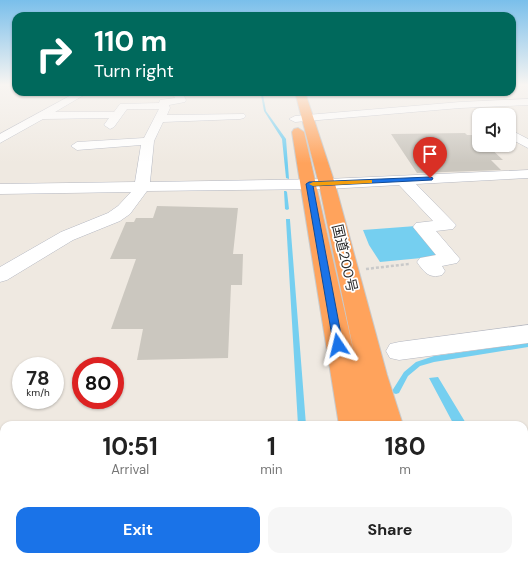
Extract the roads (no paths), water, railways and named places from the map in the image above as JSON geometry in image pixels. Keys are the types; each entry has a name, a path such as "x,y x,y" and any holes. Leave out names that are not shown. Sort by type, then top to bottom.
{"highway":[{"name":"国道200号","path":"297,110 386,421"},
{"name":"国道200号","path":"301,110 301,119"},
{"name":"国道200号","path":"318,184 354,421"}],"street":[{"path":"0,139 49,110"},
{"path":"110,126 121,110"},
{"path":"0,276 67,236 114,217 124,210 142,188 148,141 164,110"},
{"path":"301,119 401,110"},
{"path":"38,116 117,115"},
{"path":"158,119 240,116"},
{"path":"516,137 528,144"},
{"path":"77,146 148,141"},
{"path":"0,189 142,188 318,184 528,174"},
{"path":"403,180 447,224 422,227 450,259 431,266"},
{"path":"399,351 528,334"}],"water":[{"path":"416,226 442,256 380,262 369,245 363,230"},
{"path":"438,377 465,421 452,421 429,378"}],"waterway":[{"path":"265,110 284,139 288,178"},
{"path":"285,192 287,209"},
{"path":"288,220 302,421"},
{"path":"396,391 406,374 418,364 434,359 528,345"}]}
